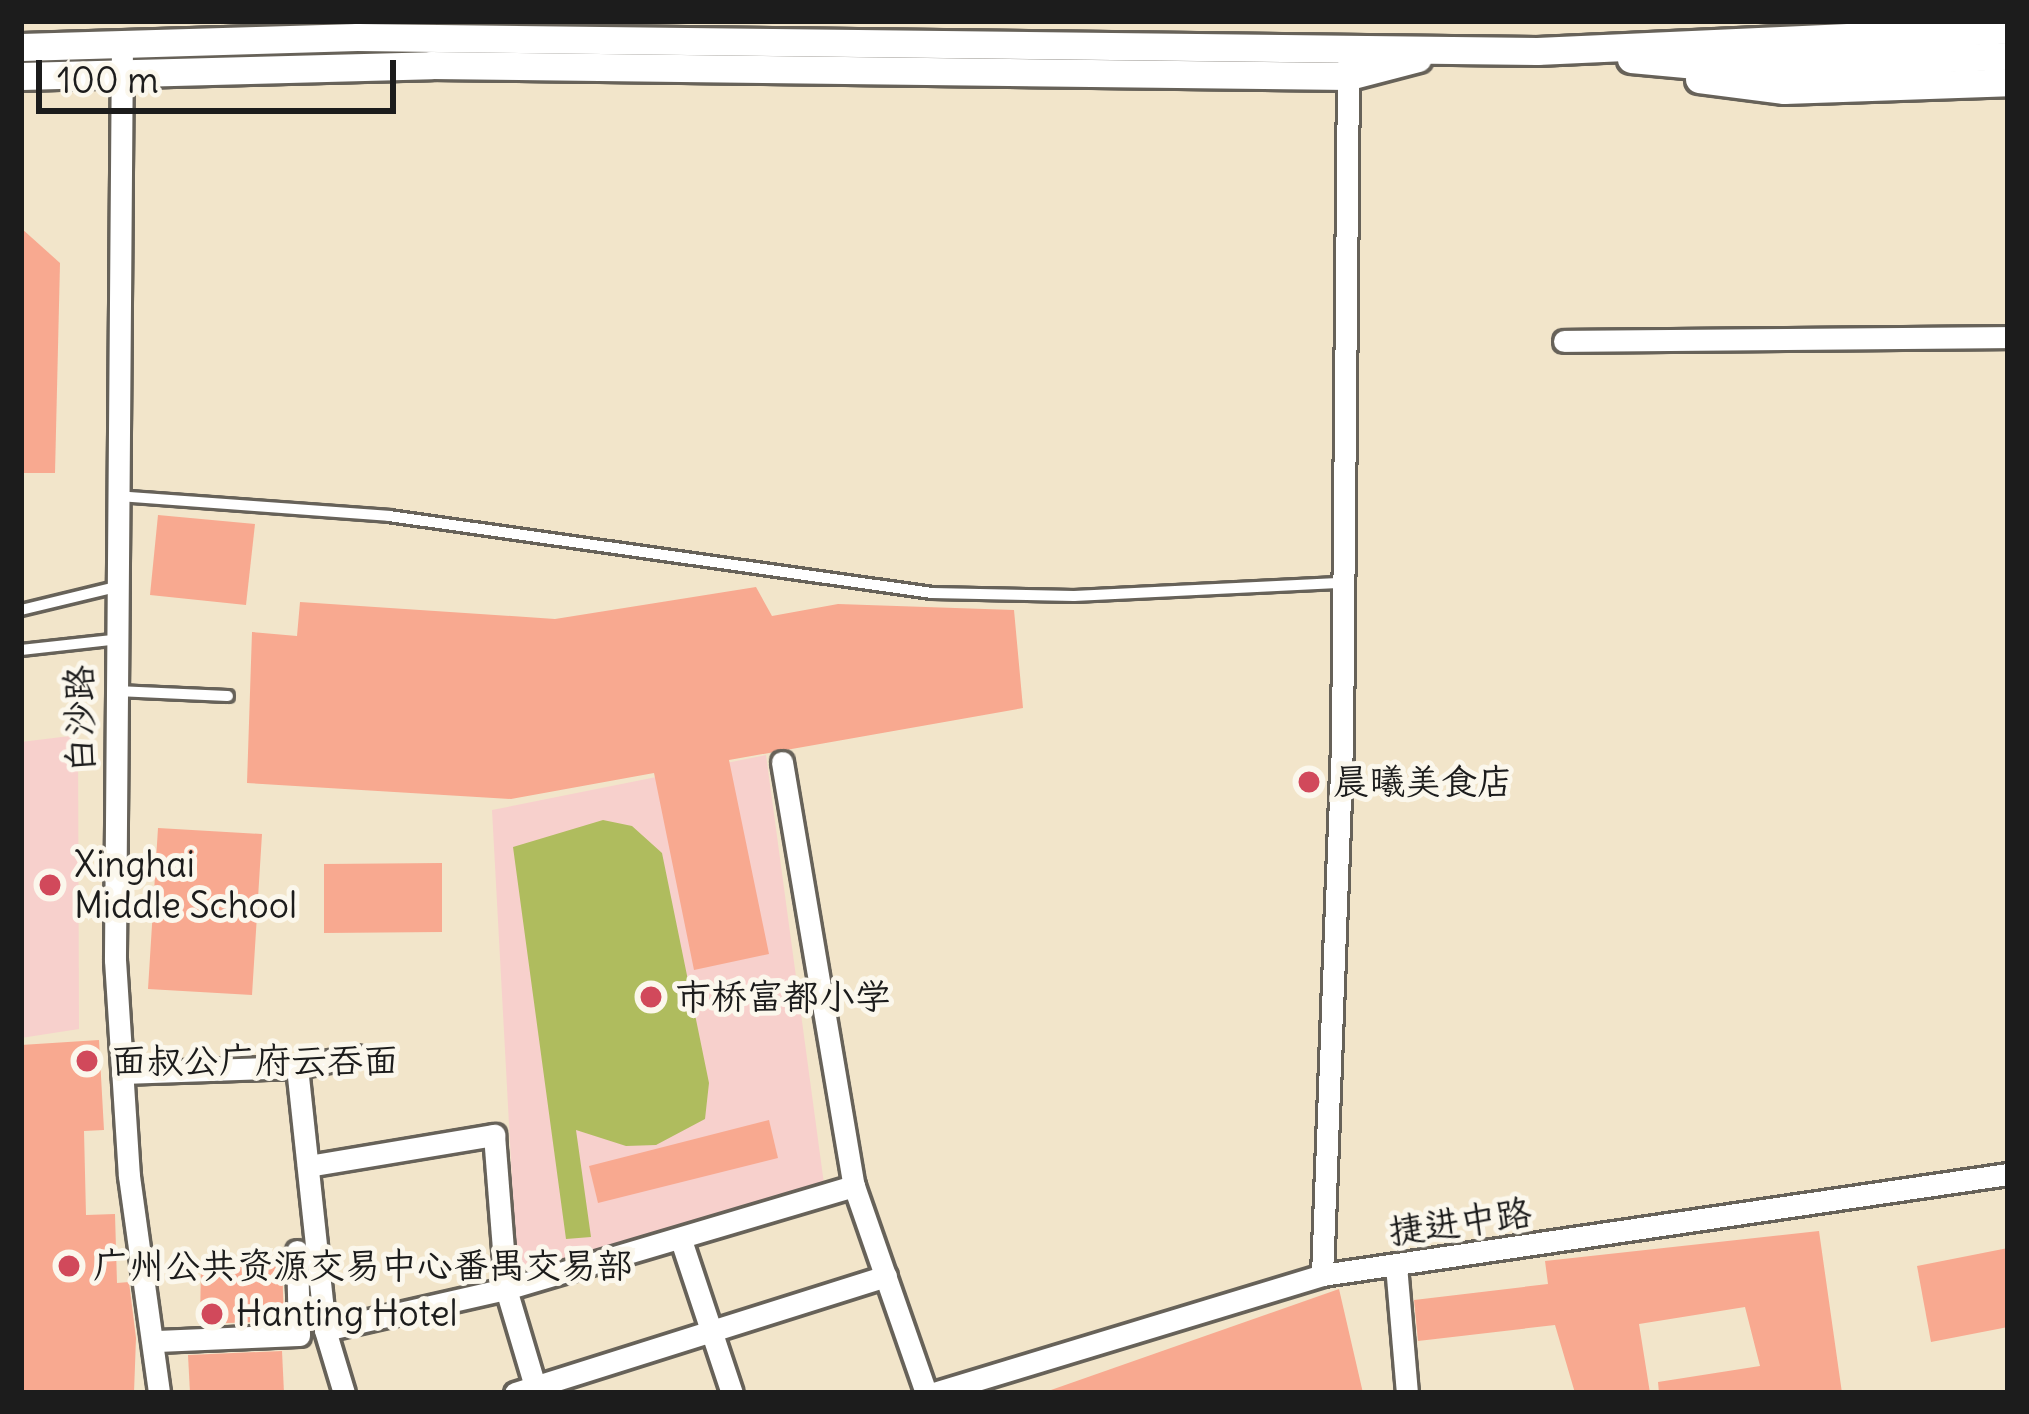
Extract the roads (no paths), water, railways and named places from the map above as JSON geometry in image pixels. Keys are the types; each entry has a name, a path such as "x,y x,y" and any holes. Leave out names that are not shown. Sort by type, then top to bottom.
{"main road":[{"path":"357,29 431,65"},
{"path":"21,47 357,29 509,30 1348,63"},
{"path":"21,76 431,65 1348,63 1441,51 2008,30"},
{"path":"1538,51 1791,66 2008,56"},
{"path":"1644,60 1743,88 2008,82"}],"street":[{"name":"白沙路","path":"122,41 117,76 112,588 122,1073 159,1393"},
{"path":"1322,1275 1342,744 1339,583 1348,63"},
{"path":"1564,341 2008,337"},
{"path":"782,763 854,1186 930,1393"},
{"path":"122,1073 297,1066 356,1056"},
{"path":"297,1066 326,1330 344,1393"},
{"path":"308,1166 494,1135 506,1289 529,1391 886,1276"},
{"name":"捷进中路","path":"930,1393 1322,1275 2008,1174"},
{"path":"326,1330 506,1289 854,1186"},
{"path":"681,1240 732,1393"},
{"path":"156,1341 298,1335 297,1251"},
{"path":"1396,1264 1407,1393"}],"lane":[{"path":"113,495 389,516 932,593 1074,596 1339,583"},
{"path":"21,610 112,588"},
{"path":"21,650 112,640"},
{"path":"113,691 228,696"}],"place":[{"name":"晨曦美食店","path":"1309,782"},
{"name":"Xinghai Middle School","path":"50,885"},
{"name":"市桥富都小学","path":"651,997"},
{"name":"面叔公广府云吞面","path":"87,1061"},
{"name":"广州公共资源交易中心番禺交易部","path":"69,1266"},
{"name":"Hanting Hotel","path":"212,1314"}]}
